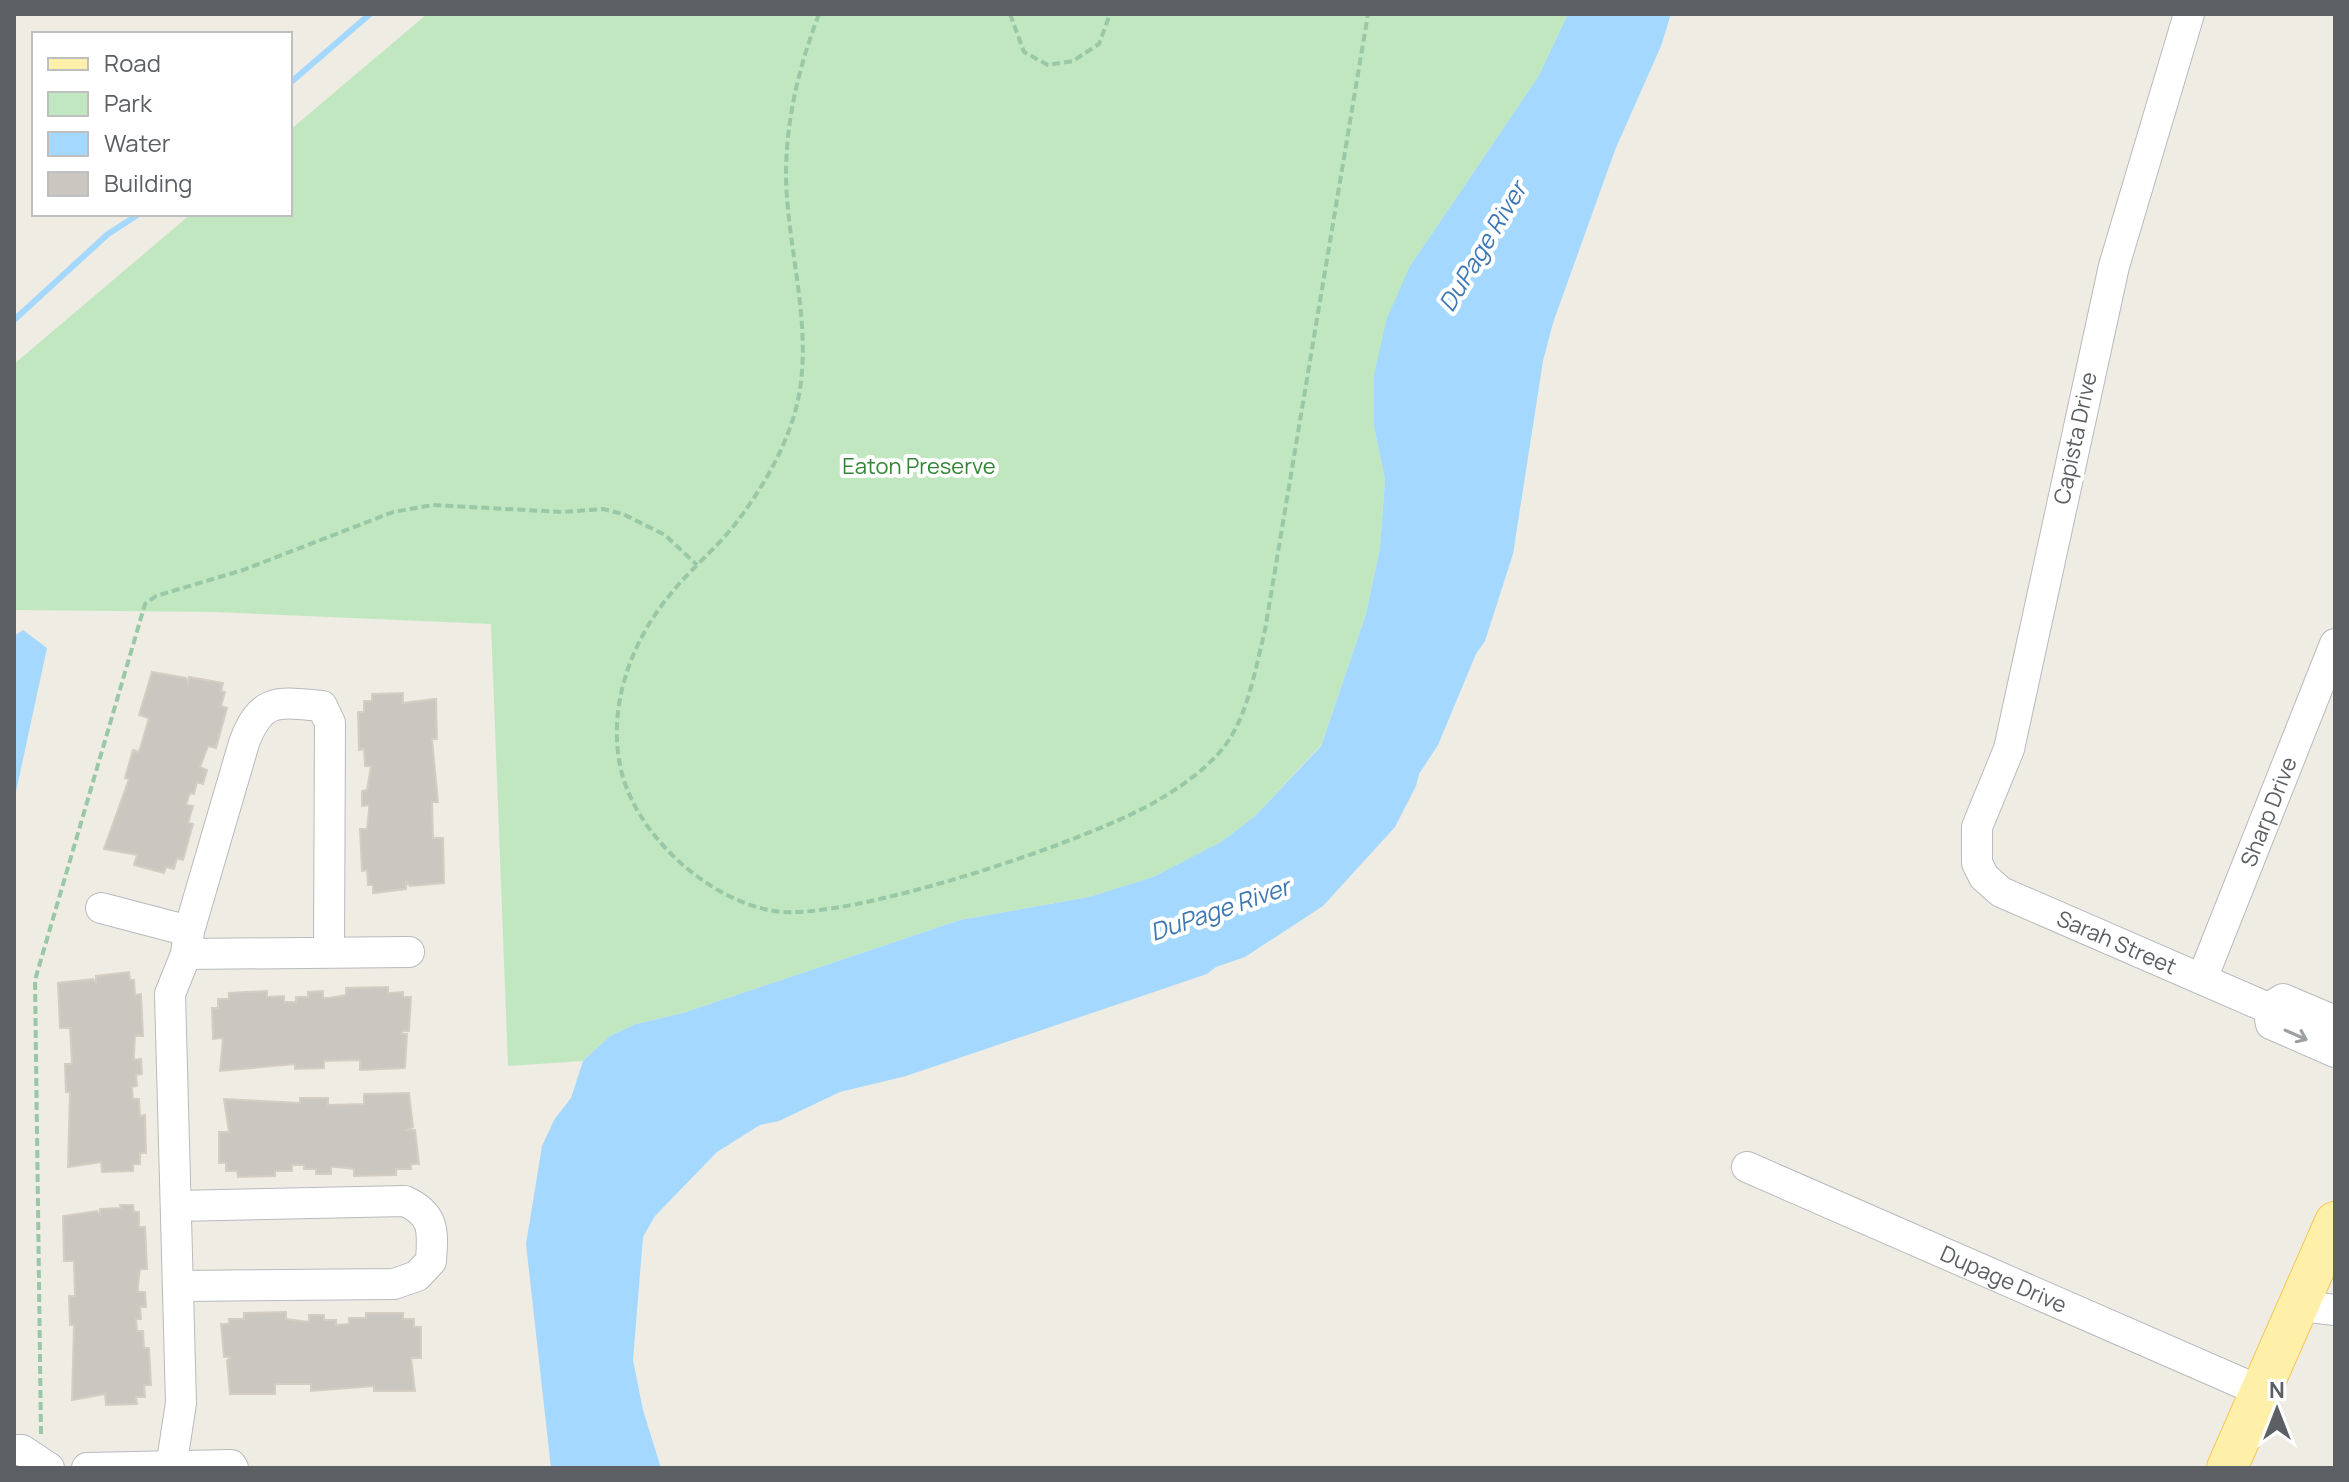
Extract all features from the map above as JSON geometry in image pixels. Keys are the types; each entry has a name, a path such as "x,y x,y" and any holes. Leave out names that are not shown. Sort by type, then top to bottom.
{"main road":[{"path":"2227,1468 2260,1391 2318,1308 2335,1222"}],"street":[{"name":"Capista Drive","path":"1977,863 1977,827 2009,749 2114,266 2189,14"},
{"name":"Sharp Drive","path":"2202,979 2265,828 2335,644"},
{"path":"171,1467 181,1403 170,994 253,720 267,706 287,703 322,706 330,723 329,952"},
{"name":"Sarah Street","path":"1977,863 1984,877 2001,892 2268,1008"},
{"path":"101,908 188,942 329,952 409,952"},
{"name":"Sarah Street","path":"2268,1008 2283,999 2335,1021"},
{"name":"Sarah Street","path":"2268,1008 2271,1024 2335,1052"},
{"name":"Dupage Drive","path":"1747,1167 2260,1391"},
{"path":"176,1206 405,1201 422,1210 433,1232 431,1261 417,1276 394,1284 178,1286"},
{"path":"14,1450 22,1450 49,1468"},
{"path":"87,1468 231,1465 233,1468"}],"path":[{"path":"819,14 800,71 789,127 786,178 802,364 793,420 771,471 735,525 667,597 634,651 618,706 620,767 645,823 685,870 735,901 777,912 851,906 923,888 1099,830 1159,800 1202,769 1229,740 1251,684 1265,630 1368,14"},
{"path":"1010,14 1024,52 1048,65 1073,61 1099,44 1110,14"}],"green space":[{"name":"Eaton Preserve","path":"427,14 1568,14 1538,77 1410,266 1374,427 1385,479 1380,548 1366,614 1321,745 1255,816 1221,842 1153,877 1089,897 960,920 683,1013 636,1024 610,1036 583,1061 508,1066 491,624 216,612 14,610 14,364 189,216 292,216 292,128"}],"water":[{"name":"DuPage River","path":"1568,14 1671,14 1661,46 1615,150 1553,323 1543,361 1513,554 1485,641 1476,654 1438,745 1419,774 1395,827 1323,906 1245,957 1216,967 1207,974 906,1076 840,1092 779,1121 760,1125 717,1152 655,1216 643,1237 633,1360 643,1410 661,1468 551,1468 526,1244 542,1146 554,1120 571,1098 583,1061 610,1036 636,1024 683,1013 960,920 1089,897 1153,877 1221,842 1255,816 1321,746 1366,614 1380,548 1385,479 1374,427 1374,375 1387,318 1410,266 1538,77"},
{"path":"23,630 47,648 14,801 14,636"}],"building":[{"path":"152,672 186,678 188,683 189,677 223,683 221,691 225,692 221,706 227,708 216,748 208,746 200,767 207,770 203,784 197,782 194,794 190,793 186,805 193,806 188,823 193,824 183,860 177,858 174,869 166,867 164,873 134,865 137,855 104,849 129,779 125,778 133,750 139,752 149,718 139,715"},
{"path":"403,693 403,703 436,699 437,739 432,739 438,802 432,802 433,838 443,838 444,883 410,886 406,882 406,889 373,893 373,885 368,885 367,870 362,871 360,829 367,829 369,805 362,806 362,791 367,790 371,766 365,766 364,749 359,750 358,712 364,712 364,701 372,701 372,694"},
{"path":"129,972 130,980 134,980 135,995 141,994 143,1036 135,1036 134,1060 141,1059 142,1074 136,1075 137,1086 132,1087 133,1099 139,1099 140,1116 145,1115 146,1153 140,1153 140,1164 133,1164 133,1171 102,1172 101,1162 68,1167 70,1092 66,1092 65,1064 72,1064 70,1028 60,1028 58,983 93,979 96,983 96,976"},
{"path":"388,987 388,993 403,992 403,997 411,997 409,1031 402,1031 402,1034 407,1034 405,1068 360,1070 360,1060 324,1061 324,1068 295,1069 295,1064 220,1071 223,1038 213,1039 212,1008 218,1008 218,999 229,999 229,993 267,991 267,997 284,996 284,1002 296,1002 296,997 308,997 308,992 323,991 323,998 329,998 346,995 346,988"},
{"path":"409,1093 413,1127 408,1130 415,1130 419,1164 411,1164 411,1169 396,1169 396,1175 354,1176 354,1169 337,1167 331,1167 331,1174 316,1174 316,1169 292,1165 292,1171 275,1171 275,1176 238,1177 237,1171 226,1171 226,1163 219,1163 219,1132 229,1132 224,1099 300,1103 300,1098 328,1098 328,1105 364,1104 364,1094"},
{"path":"120,1205 133,1205 134,1212 139,1212 139,1227 145,1227 147,1269 140,1269 138,1292 145,1292 146,1307 140,1307 141,1319 136,1319 137,1331 143,1331 144,1348 149,1348 151,1385 144,1385 145,1397 136,1397 137,1404 106,1405 105,1394 72,1400 74,1325 70,1325 69,1296 75,1296 74,1261 64,1261 63,1216 97,1211 100,1215 100,1209 121,1208"},
{"path":"286,1312 286,1319 309,1322 309,1315 324,1315 324,1320 336,1320 336,1325 349,1324 349,1318 366,1318 366,1313 403,1313 403,1319 414,1319 414,1327 421,1327 421,1358 411,1358 415,1391 374,1391 374,1386 311,1391 311,1384 275,1384 275,1394 230,1394 227,1361 231,1357 224,1357 221,1324 229,1324 229,1319 244,1319 244,1313"}],"waterway":[{"path":"292,81 370,14"},
{"path":"14,320 108,234 136,216"}]}
